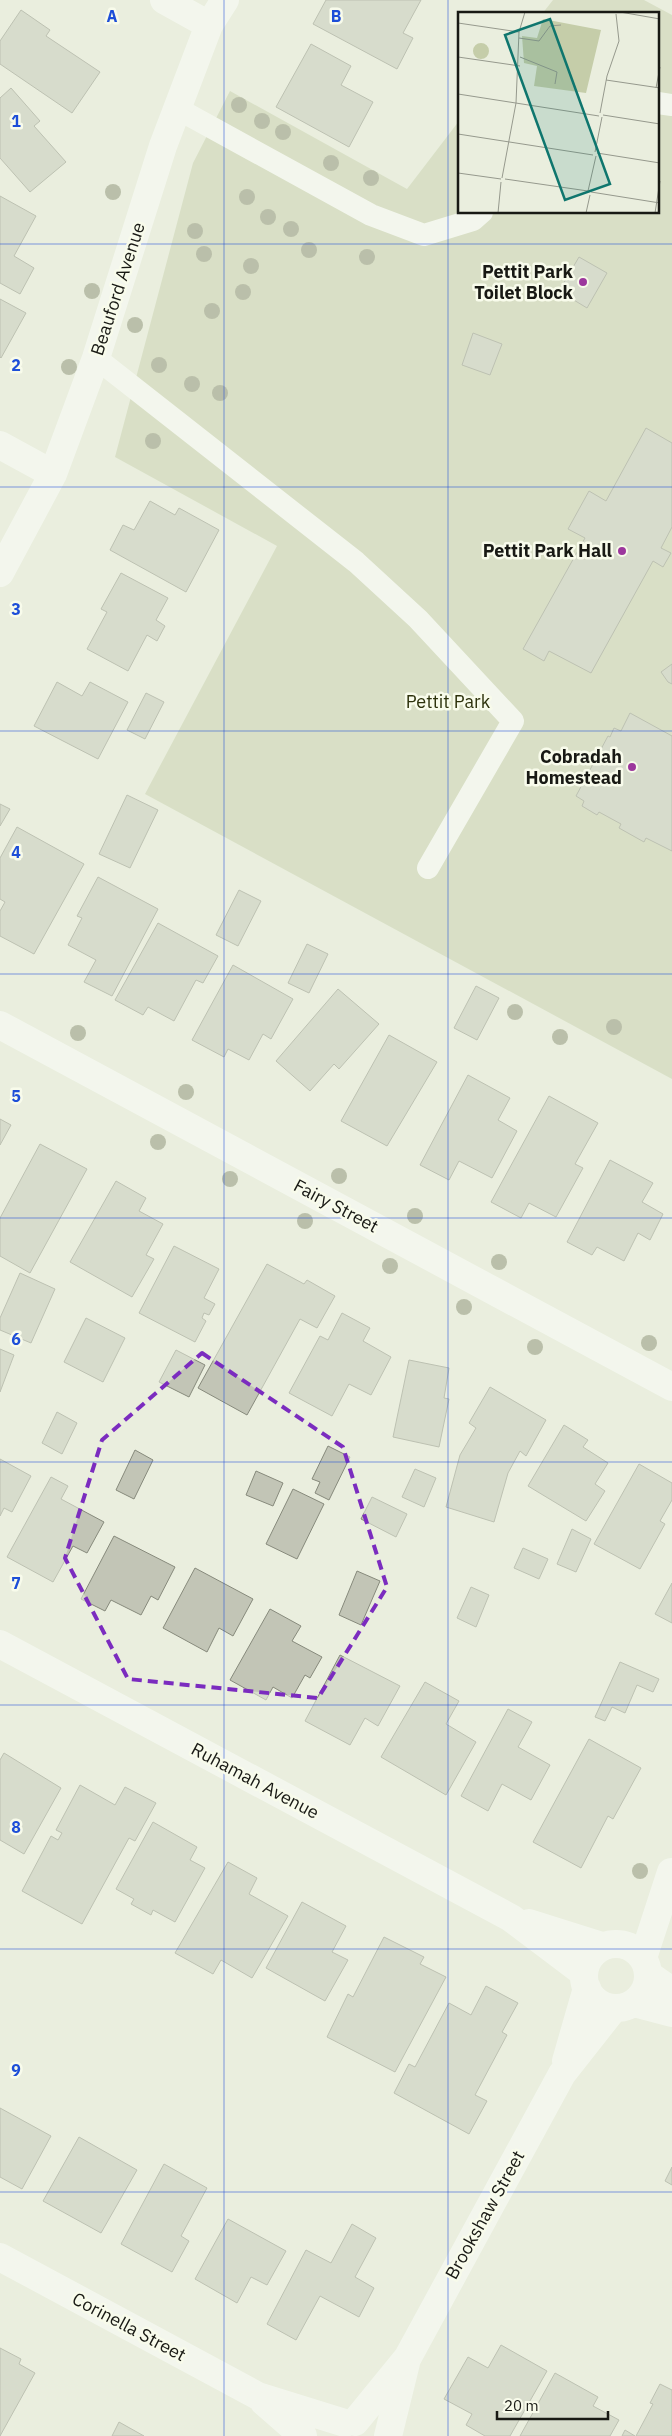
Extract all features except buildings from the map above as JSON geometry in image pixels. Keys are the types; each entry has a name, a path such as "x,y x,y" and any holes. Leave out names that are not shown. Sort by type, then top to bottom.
{"street":[{"path":"164,0 209,25"},
{"name":"Beauford Avenue","path":"0,573 53,474 96,358 163,146 209,25 225,0"},
{"path":"0,445 53,474"},
{"name":"Fairy Street","path":"0,1025 672,1387"},
{"name":"Ruhamah Avenue","path":"0,1644 510,1918 585,1981"},
{"path":"671,1871 611,1945 593,1953 587,1963 585,1981 597,2001 672,2013"},
{"path":"624,2005 642,1995 647,1985 646,1966 671,1871"},
{"name":"Ruhamah Avenue","path":"510,1918 611,1945"},
{"path":"611,1945 637,1951 646,1966 672,1991"},
{"name":"Brookshaw Street","path":"562,2074 585,1981"},
{"name":"Brookshaw Street","path":"343,2427 408,2357 562,2074 624,2005"},
{"name":"Corinella Street","path":"0,2257 258,2396 343,2427 374,2428 382,2436"},
{"name":"Brookshaw Street","path":"388,2436 408,2357"},
{"name":"Corinella Street","path":"258,2396 303,2436"}],"lane":[{"path":"178,109 371,215 424,235 473,220 480,214"},
{"path":"96,358 356,562 418,619 513,721 428,868"}],"highlighted area":[{"path":"202,1353 343,1447 387,1587 318,1698 128,1679 65,1558 102,1440"}],"green space":[{"name":"Pettit Park","path":"553,0 644,0 672,15 672,1079 145,794 277,546 115,457 193,163 230,91 407,189 458,122 458,214 660,214 660,12 544,12"}],"place":[{"name":"Pettit Park Toilet Block","path":"583,282"},
{"name":"Pettit Park Hall","path":"622,551"},
{"name":"Cobradah Homestead","path":"632,767"}]}
